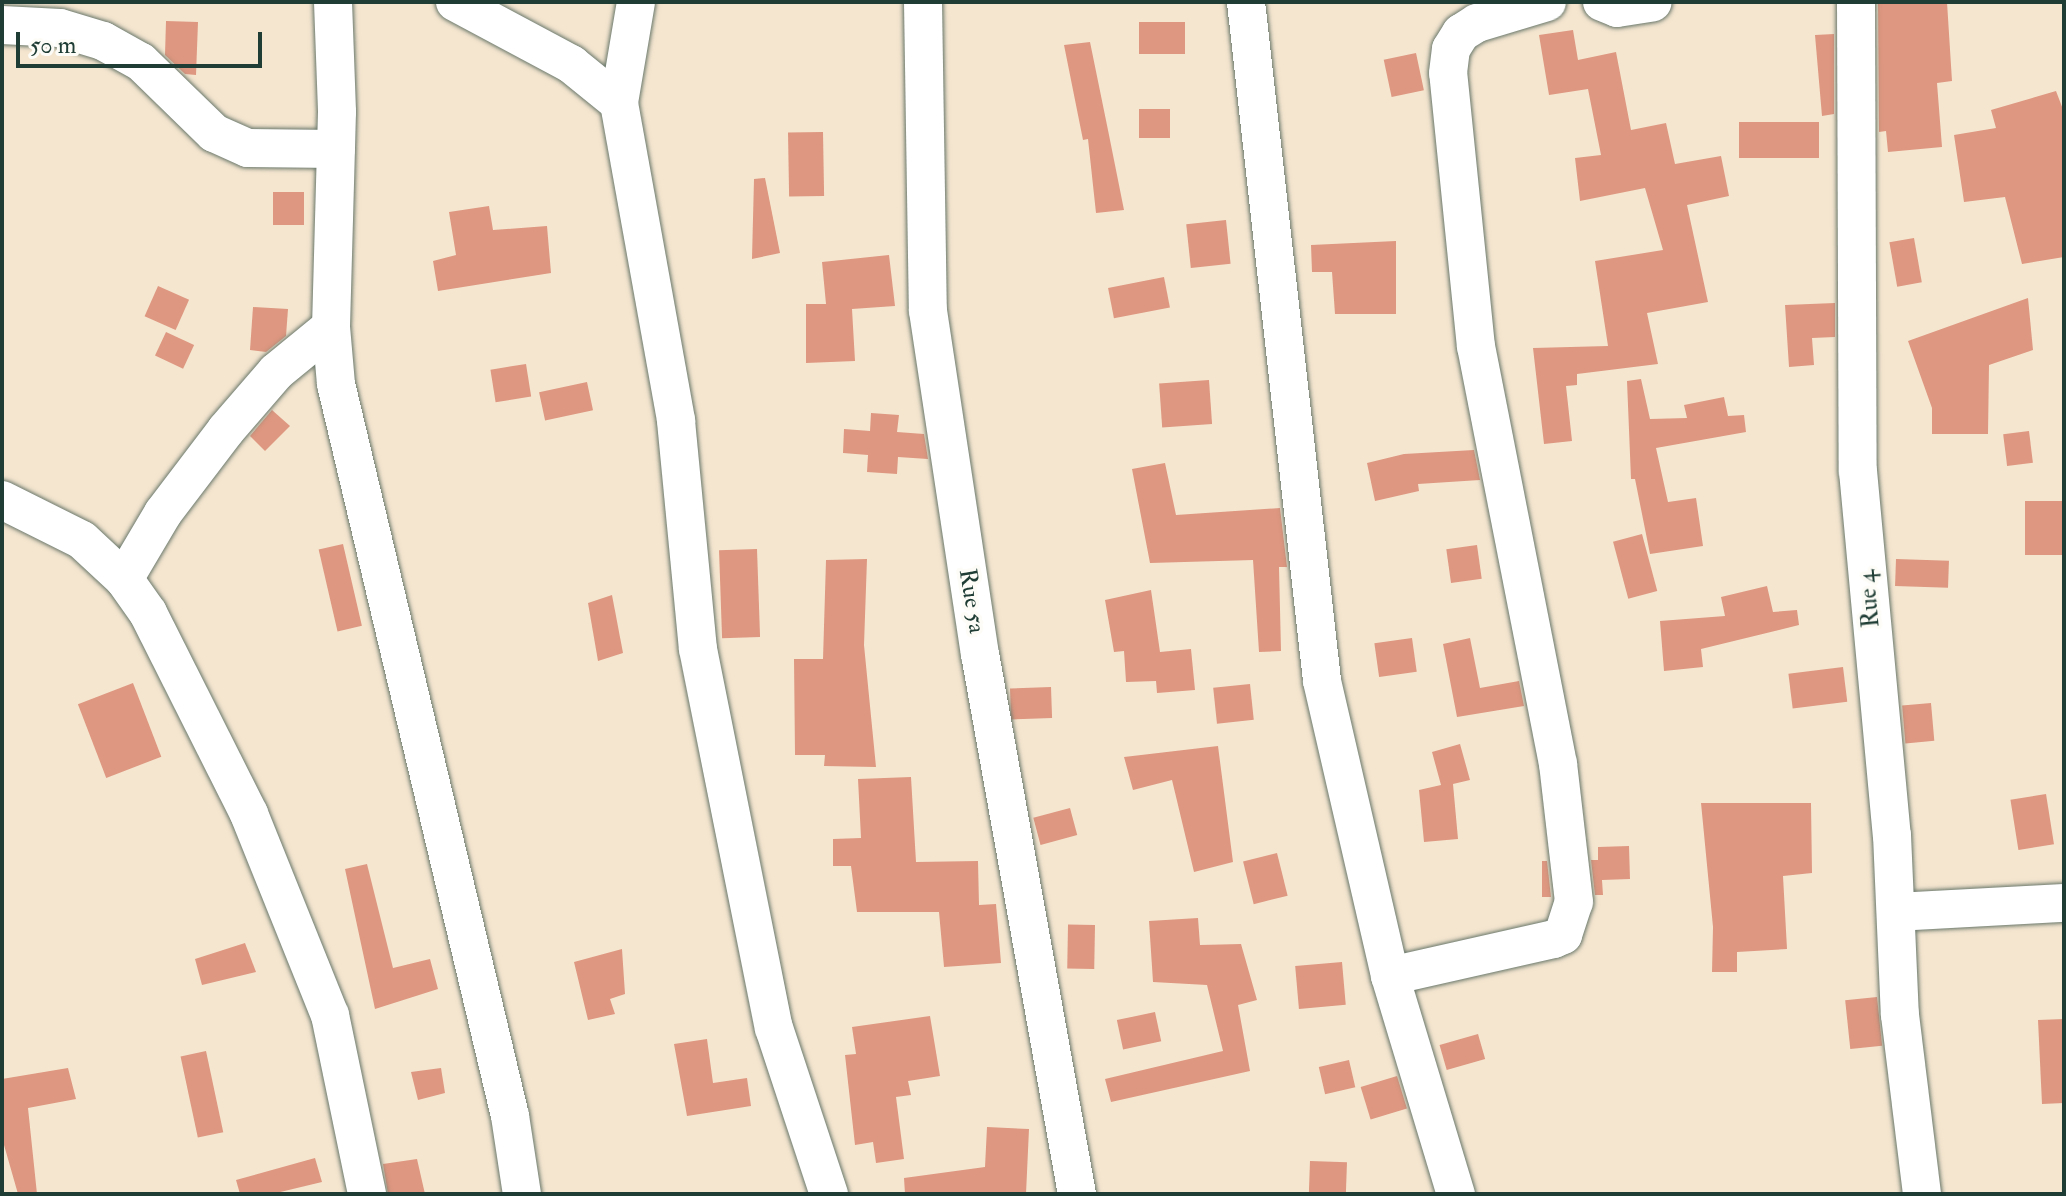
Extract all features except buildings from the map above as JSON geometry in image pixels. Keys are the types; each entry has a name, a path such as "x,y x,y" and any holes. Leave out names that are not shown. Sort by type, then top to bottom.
{"street":[{"path":"333,2 336,149 331,327 344,423 510,1116 522,1194"},
{"path":"455,2 571,64 619,103"},
{"path":"636,2 619,103 676,421 698,649 774,1028 829,1194"},
{"name":"Rue 5a","path":"923,2 928,311 980,654 1077,1194"},
{"path":"1246,2 1322,681 1390,976 1456,1194"},
{"path":"1390,976 1554,939 1563,935 1574,902 1558,764 1532,618 1476,347 1448,73 1451,49 1461,33 1477,23 1547,2"},
{"name":"Rue 4","path":"1856,2 1858,471 1896,912 1900,1015 1922,1194"},
{"path":"2,25 60,28 103,41 141,62 214,133 248,148 336,149"},
{"path":"124,579 163,513 226,430 276,372 331,327"},
{"path":"2,500 82,540 124,579 148,613 249,814 330,1015 367,1194"},
{"path":"1896,912 2064,903"}]}
